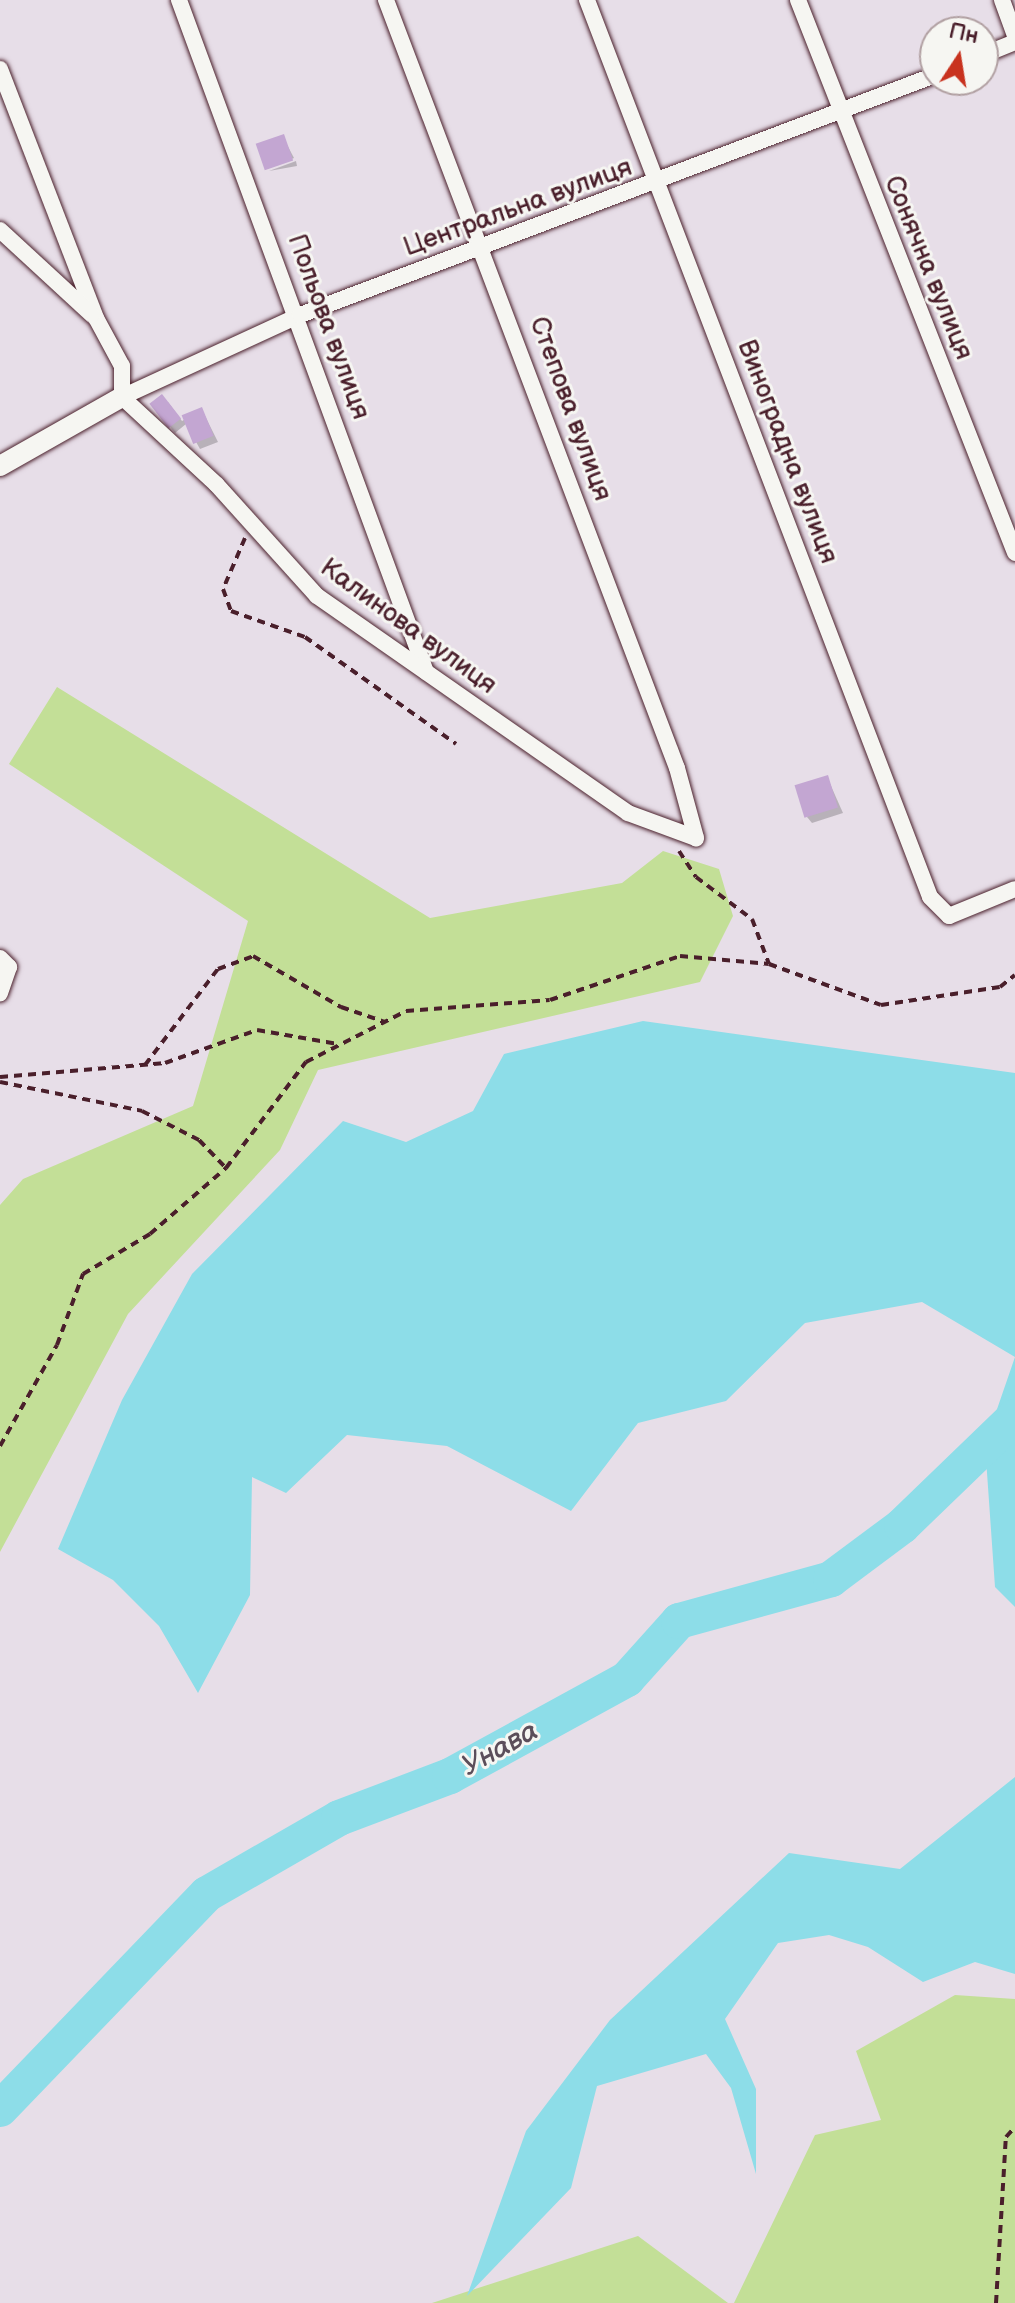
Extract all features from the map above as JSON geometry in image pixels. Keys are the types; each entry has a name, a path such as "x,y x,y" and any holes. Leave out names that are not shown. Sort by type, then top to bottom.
{"street":[{"name":"Польова вулиця","path":"179,0 300,315 426,672"},
{"name":"Степова вулиця","path":"386,0 484,246 677,768 696,838"},
{"name":"Виноградна вулиця","path":"587,0 930,897 949,916 1015,889"},
{"name":"Сонячна вулиця","path":"798,0 1015,553"},
{"path":"1002,0 1015,35"},
{"path":"0,69 96,318 122,366 122,397 0,466"},
{"name":"Центральна вулиця","path":"122,397 300,315 919,81"},
{"path":"0,230 96,318"},
{"name":"Калинова вулиця","path":"122,397 217,485 250,529 317,596 628,813 696,838"},
{"path":"0,958 9,967 0,993"}],"path":[{"path":"250,529 223,589 231,611 305,637 456,744"},
{"path":"663,826 696,877 752,919 769,964"},
{"path":"145,1065 218,969 253,956 341,1007 385,1022"},
{"path":"0,1446 57,1345 83,1274 150,1234 226,1168 306,1062 406,1011 550,1000 680,956 769,964 881,1005 1000,987 1015,975"},
{"path":"0,1080 145,1065 257,1030 340,1044"},
{"path":"0,1080 142,1111 199,1140 226,1168"},
{"path":"996,2303 1006,2137 1015,2127"}],"green space":[{"path":"57,687 430,918 622,883 663,851 719,869 733,916 700,982 318,1070 280,1150 128,1314 0,1552 0,1205 23,1179 193,1106 248,921 9,764"},
{"path":"955,1995 1015,1999 1015,2303 734,2303 815,2135 881,2120 856,2051"},
{"path":"638,2236 728,2303 432,2303"}],"water":[{"path":"643,1021 1015,1073 1015,1357 922,1302 805,1323 726,1401 638,1423 571,1511 447,1446 347,1435 286,1493 252,1477 250,1595 198,1693 159,1626 113,1580 58,1549 122,1400 192,1274 343,1121 406,1142 473,1111 504,1054"},
{"path":"1015,1357 1015,1607 995,1587 985,1444"},
{"path":"1015,1777 1015,1974 975,1962 923,1982 868,1947 829,1935 778,1943 725,2019 756,2089 756,2174 731,2088 706,2054 597,2086 571,2188 467,2296 526,2131 610,2020 789,1853 900,1869"}],"building":[{"path":"284,134 293,160 265,170 256,144"},
{"path":"162,394 181,418 168,428 149,404"},
{"path":"202,407 214,436 193,444 182,415"},
{"path":"828,775 838,808 804,818 795,785"}],"waterway":[{"name":"Унава","path":"0,2109 207,1894 339,1818 450,1776 627,1679 679,1621 831,1579 902,1526 1015,1417"}]}
